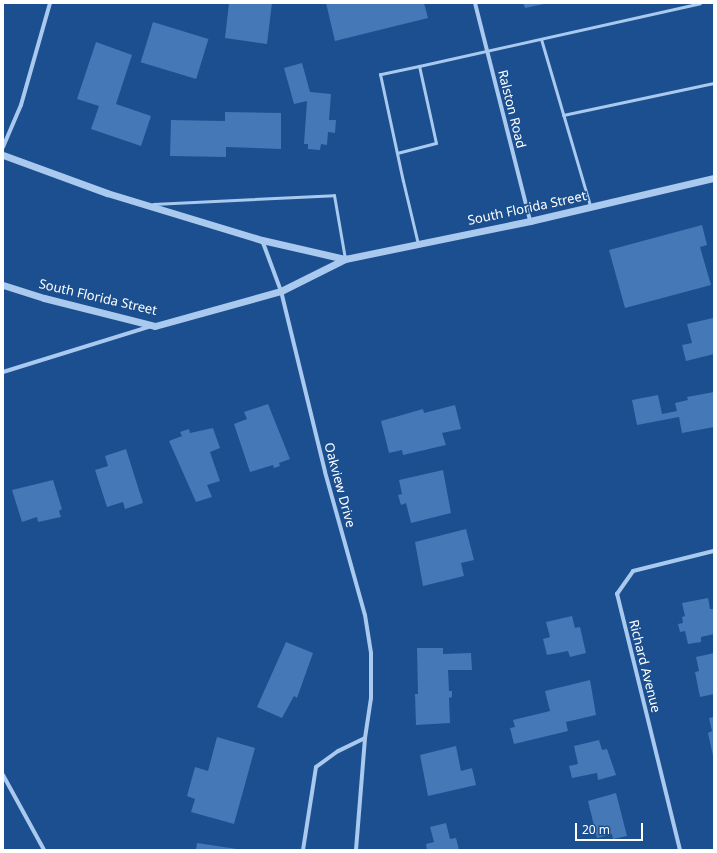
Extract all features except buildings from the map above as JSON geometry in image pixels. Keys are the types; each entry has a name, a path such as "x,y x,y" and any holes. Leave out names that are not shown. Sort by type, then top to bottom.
{"street":[{"path":"3,147 21,105 50,3"},
{"name":"Ralston Road","path":"475,3 530,221"},
{"name":"South Florida Street","path":"3,155 62,178 146,205 262,240 346,259"},
{"name":"South Florida Street","path":"3,285 51,300 155,326 281,291 346,259 530,221 714,178"},
{"name":"Oakview Drive","path":"262,240 281,291 325,472 364,614 371,653 371,698 365,738 356,850"},
{"path":"3,372 155,326"},
{"name":"Richard Avenue","path":"680,850 617,594 633,571 714,551"},
{"path":"303,850 316,767 338,751 365,738"},
{"path":"3,775 44,850"}],"lane":[{"path":"418,244 380,74 700,3"},
{"path":"541,39 590,207"},
{"path":"397,153 436,143 418,66"},
{"path":"563,115 714,83"},
{"path":"146,205 334,195 346,259"}]}
